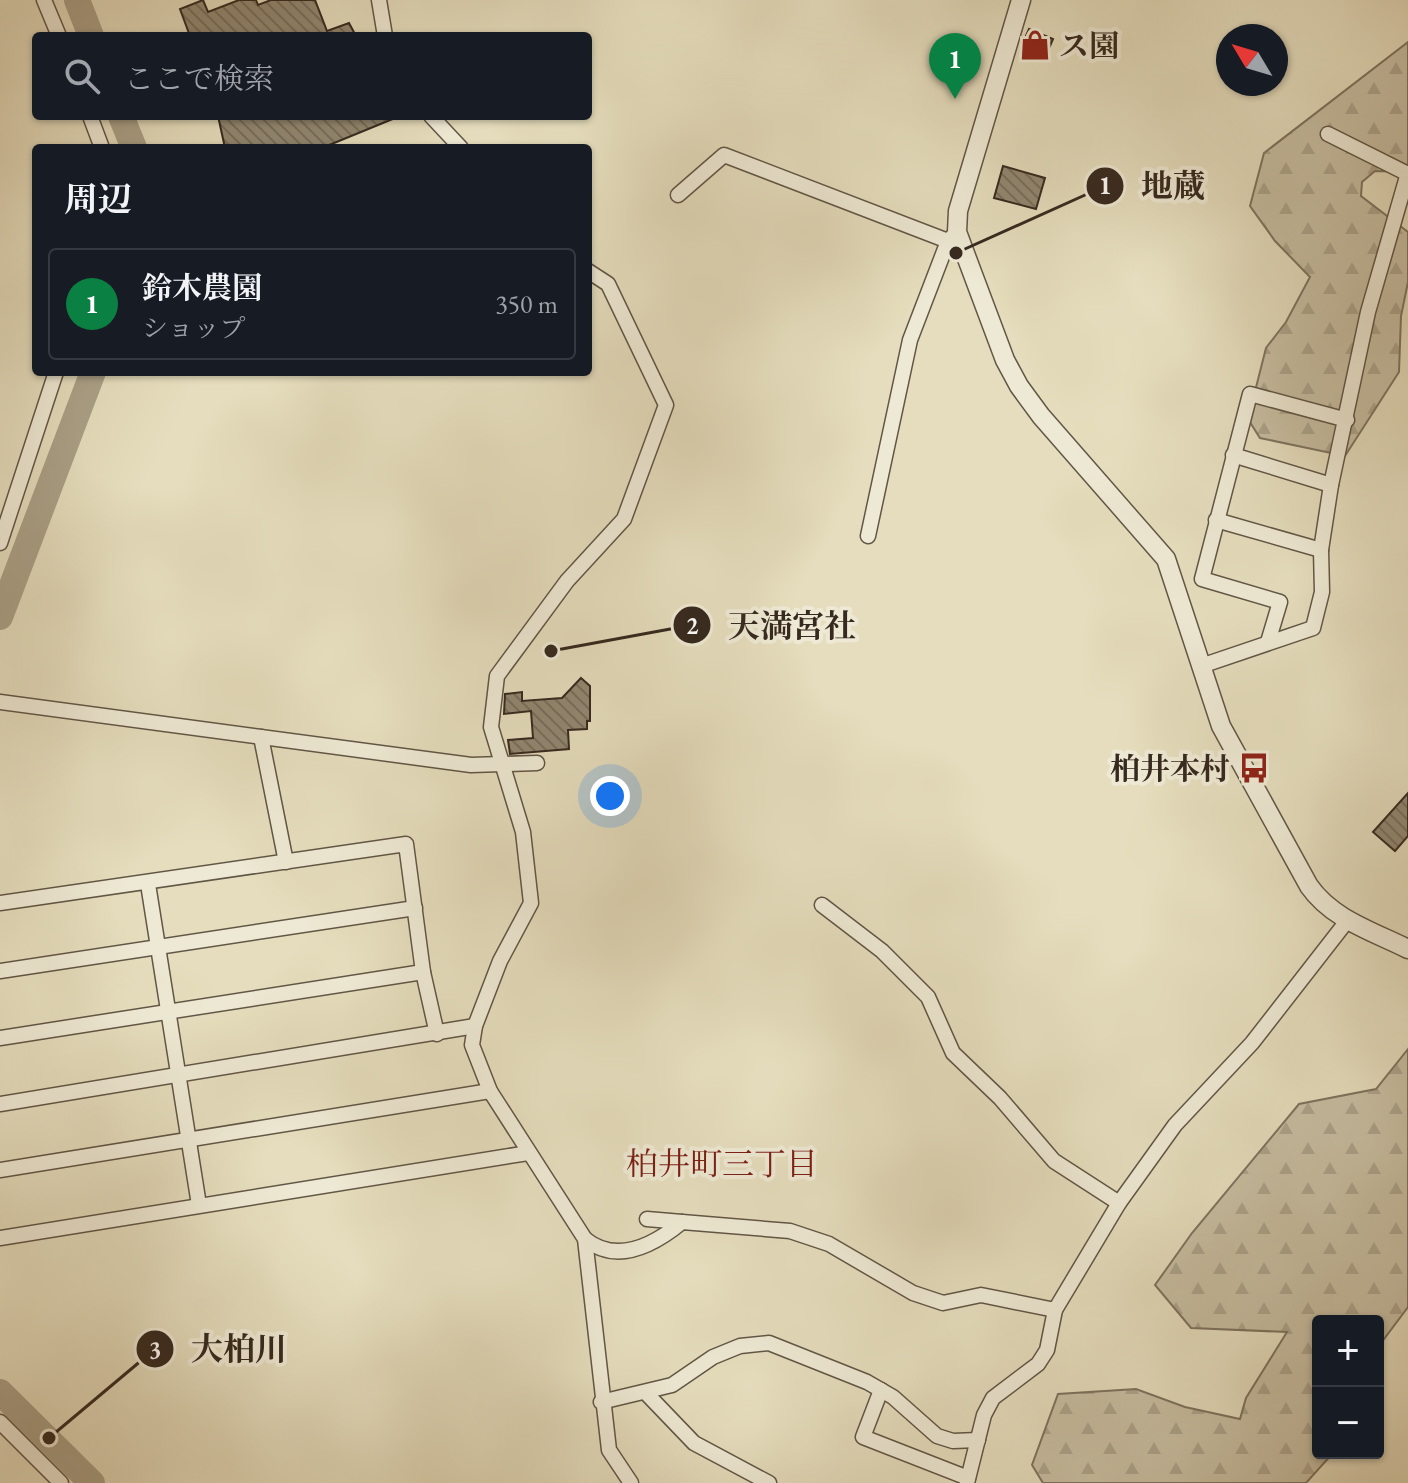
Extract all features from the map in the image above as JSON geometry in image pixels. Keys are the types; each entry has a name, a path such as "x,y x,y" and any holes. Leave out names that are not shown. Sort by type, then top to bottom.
{"street":[{"path":"44,0 57,32"},
{"path":"379,0 384,32"},
{"path":"868,536 910,340 952,236 1021,0"},
{"path":"92,120 100,144"},
{"path":"435,120 457,144"},
{"path":"1201,666 1313,628 1322,592 1321,550 1331,485 1368,312 1408,174 1328,134"},
{"path":"678,195 724,155 952,236 1019,386 1041,416 1166,559 1221,726 1309,886 1329,909 1347,921 1408,949"},
{"path":"592,274 608,284 666,405 624,519 567,581 497,676 491,727 523,832 531,903 500,961 475,1026 472,1045 490,1091 528,1153 585,1239 599,1251 633,1251 663,1238 682,1222"},
{"path":"0,543 55,376"},
{"path":"1268,642 1280,602 1202,579 1250,394 1347,420"},
{"path":"1233,455 1331,485"},
{"path":"1216,520 1321,550"},
{"path":"0,702 471,765 537,763"},
{"path":"261,737 286,862"},
{"path":"0,903 148,884 406,844 423,972 437,1034"},
{"path":"148,884 199,1205"},
{"path":"822,905 882,951 928,997 953,1053 1000,1098 1054,1161 1119,1203"},
{"path":"0,971 415,908"},
{"path":"881,1390 863,1437 968,1480 993,1398 1038,1364 1047,1350 1055,1310 1119,1203 1175,1125 1252,1043 1347,921"},
{"path":"0,1038 423,972"},
{"path":"0,1104 475,1026"},
{"path":"0,1170 490,1091"},
{"path":"0,1238 528,1153"},
{"path":"647,1219 790,1231 829,1244 913,1293 943,1303 981,1295 1055,1310"},
{"path":"585,1239 601,1402 609,1450 631,1483"},
{"path":"601,1402 672,1385 713,1357 740,1346 769,1343 823,1362 881,1390 937,1436 953,1441 978,1440"},
{"path":"646,1393 694,1443 769,1483"},
{"path":"0,1422 61,1483"}],"green space":[{"path":"1408,42 1408,172 1375,171 1362,182 1361,196 1408,232 1408,282 1401,316 1399,372 1345,456 1260,438 1248,419 1266,348 1286,322 1310,277 1275,241 1250,206 1264,153"},
{"path":"1408,1049 1408,1307 1384,1339 1384,1315 1312,1315 1312,1459 1328,1459 1306,1483 1043,1483 1032,1465 1058,1394 1136,1389 1185,1407 1240,1419 1246,1398 1287,1332 1191,1328 1155,1285 1192,1233 1299,1104 1376,1089"}],"building":[{"path":"203,0 208,12 239,0 256,0 258,5 271,0 315,0 327,31 349,23 354,32 189,32 180,9"},
{"path":"1029,29 1053,39 1045,58 1021,47"},
{"path":"219,120 390,120 332,144 224,144"},
{"path":"1003,166 1045,178 1036,209 994,198"},
{"path":"581,678 590,686 590,721 587,721 587,729 568,730 569,749 510,754 508,740 533,738 531,711 504,714 505,694 522,692 522,701 562,698"},
{"path":"1408,793 1408,836 1395,851 1373,832"}],"waterway":[{"path":"77,0 89,32"},
{"path":"123,120 132,144"},
{"path":"0,617 91,376"},
{"path":"0,1392 92,1483"}],"place":[{"name":"ス園","path":"1035,45"},
{"name":"鈴木農園","path":"955,99"},
{"name":"地蔵","path":"956,253"},
{"name":"天満宮社","path":"551,651"},
{"name":"柏井本村","path":"1254,768"},
{"name":"大柏川","path":"49,1438"}],"district":[{"name":"柏井町三丁目","path":"722,1164"}]}
